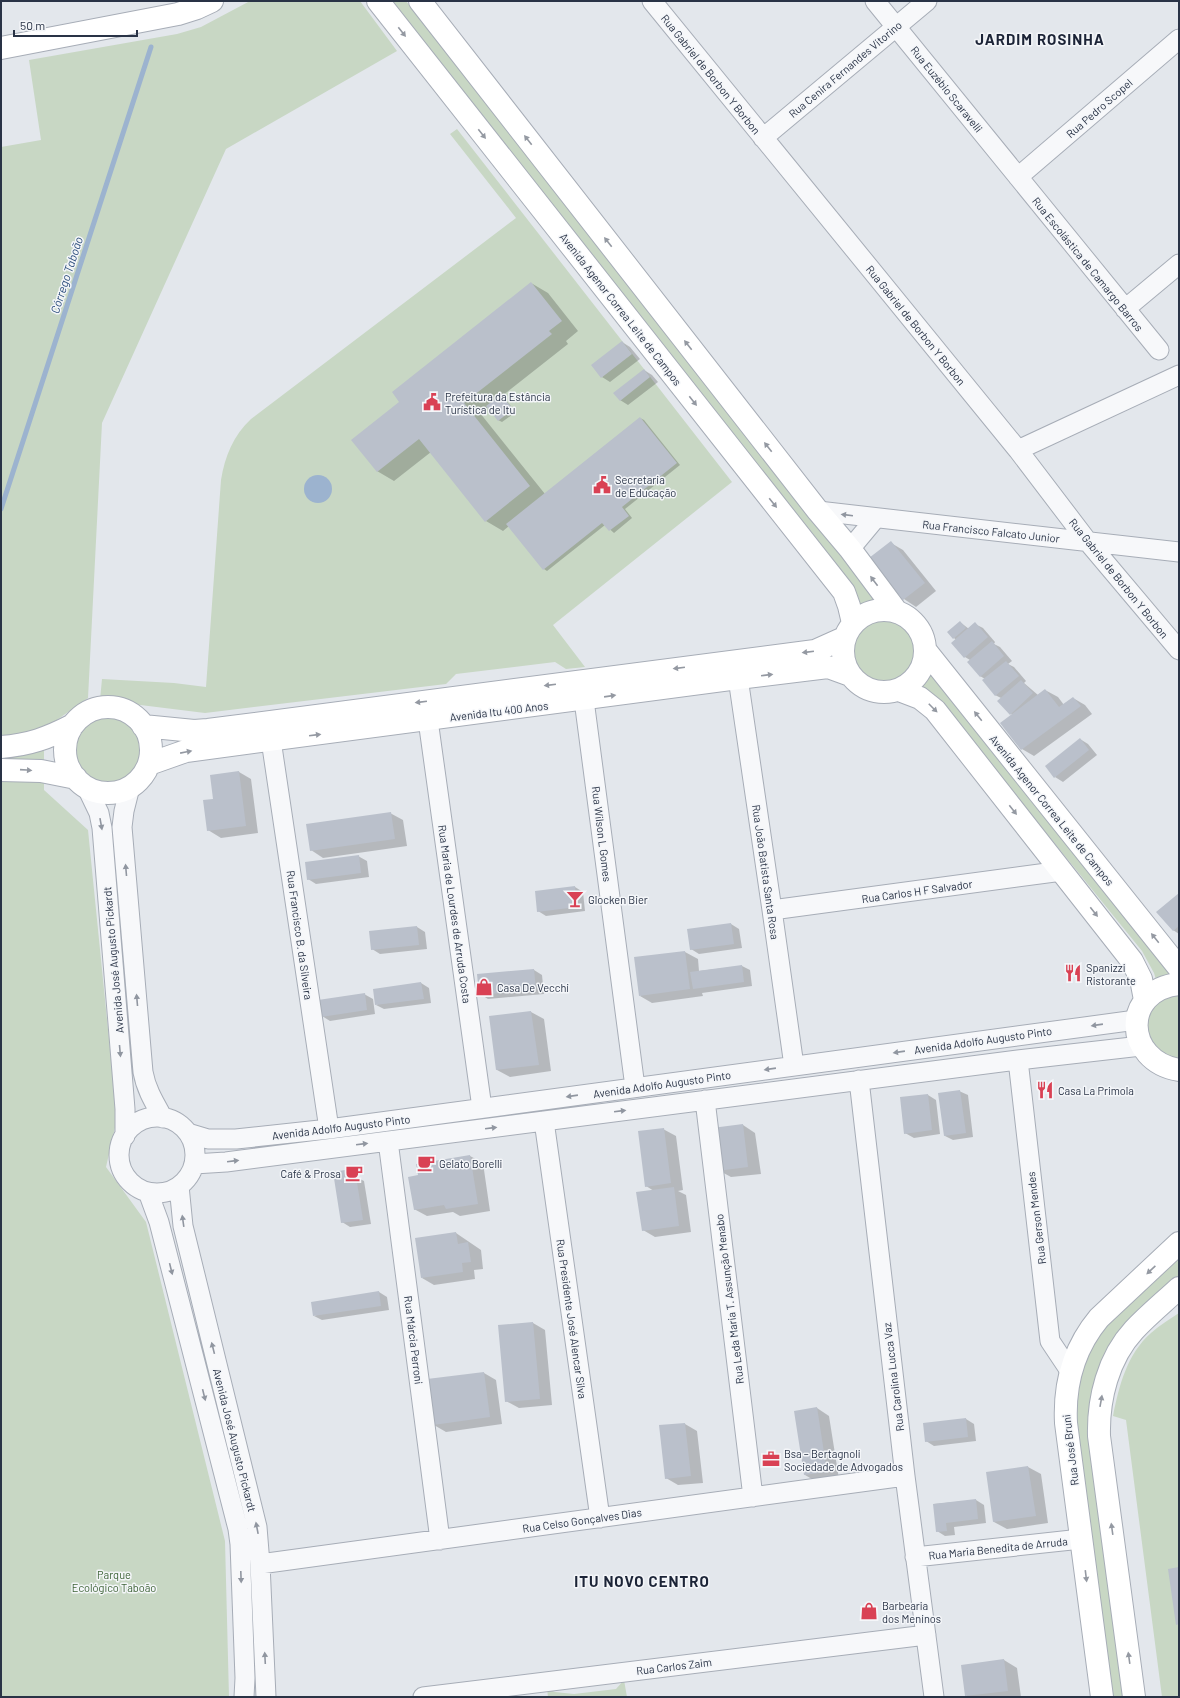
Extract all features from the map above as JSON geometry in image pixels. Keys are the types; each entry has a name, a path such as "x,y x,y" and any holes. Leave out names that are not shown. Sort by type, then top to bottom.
{"street":[{"path":"1,48 178,14 212,1"},
{"name":"Avenida Agenor Correa Leite de Campos","path":"378,1 844,592 849,606 849,630"},
{"path":"420,1 818,511 850,549 897,612"},
{"name":"Rua Gabriel de Borbon Y Borbon","path":"652,1 1018,450 1088,542 1179,650"},
{"name":"Rua Euzébio Scaravelli","path":"876,1 1018,177"},
{"name":"Rua Cenira Fernandes Vitorino","path":"763,138 927,1"},
{"name":"Rua Pedro Scopel","path":"1018,177 1179,40"},
{"name":"Rua Escolástica de Camargo Barros","path":"1018,177 1159,350"},
{"path":"1125,309 1179,264"},
{"path":"1018,450 1179,375"},
{"name":"Rua Francisco Falcato Junior","path":"818,511 1179,552"},
{"path":"850,549 875,518"},
{"path":"888,610 897,612 912,621 922,635 926,651 923,664 918,675 910,684 899,690 877,692 867,689 857,683 845,667 842,648 849,630 869,612 888,610"},
{"name":"Avenida Itu 400 Anos","path":"144,726 194,731 208,730 815,651 849,630"},
{"name":"Avenida Agenor Correa Leite de Campos","path":"926,651 1179,968"},
{"name":"Avenida Itu 400 Anos","path":"149,764 186,752 584,700 738,678 828,667 840,670 850,675"},
{"name":"Rua João Batista Santa Rosa","path":"738,678 794,1066"},
{"path":"899,690 920,698 935,710 1132,960 1141,979 1144,1000 1136,1020 1136,1033 1141,1046 1150,1058 1163,1067 1179,1070"},
{"name":"Rua Wilson L Gomes","path":"584,700 635,1088"},
{"path":"1,747 47,738 73,725 87,713 105,708 123,710 135,717 144,726 150,740 151,748 149,764 142,777 130,787 116,792 101,792 81,783 41,771 1,770"},
{"name":"Rua Maria de Lourdes de Arruda Costa","path":"428,720 482,1108"},
{"path":"73,725 68,734 65,752 67,762 81,783"},
{"name":"Rua Francisco B. da Silveira","path":"271,740 329,1129"},
{"name":"Avenida José Augusto Pickardt","path":"81,783 98,813 102,828 125,1110 125,1136"},
{"name":"Avenida José Augusto Pickardt","path":"130,787 122,827 143,1072 151,1099 163,1118"},
{"name":"Rua Carlos H F Salvador","path":"772,910 1062,871"},
{"path":"1144,1000 1160,990 1179,984"},
{"name":"Avenida Adolfo Augusto Pinto","path":"188,1133 208,1139 236,1139 329,1129 1136,1020"},
{"name":"Avenida Adolfo Augusto Pinto","path":"194,1164 226,1162 859,1080 1141,1046"},
{"name":"Rua Gerson Mendes","path":"1018,1060 1050,1340 1070,1371"},
{"name":"Rua Carolina Lucca Vaz","path":"859,1080 904,1476 934,1697"},
{"name":"Rua Leda Maria T. Assunção Menabo","path":"705,1100 753,1497"},
{"path":"163,1118 177,1123 188,1133 194,1148 194,1164 191,1172 179,1186 159,1193 148,1192 138,1187 128,1179 122,1170 119,1158 120,1147 125,1136 137,1123 145,1119 163,1118"},
{"name":"Rua Presidente José Alencar Silva","path":"544,1121 600,1518"},
{"name":"Rua Márcia Perroni","path":"388,1141 440,1540"},
{"name":"Avenida José Augusto Pickardt","path":"179,1186 183,1226 257,1527 266,1697"},
{"name":"Avenida José Augusto Pickardt","path":"148,1192 159,1222 238,1529 244,1697"},
{"name":"Rua José Bruni","path":"1102,1697 1066,1423 1065,1406 1070,1371 1079,1348 1088,1331 1099,1318 1179,1243"},
{"path":"1134,1697 1099,1436 1099,1419 1105,1384 1122,1345 1134,1330 1179,1288"},
{"name":"Rua Celso Gonçalves Dias","path":"260,1564 904,1476"},
{"name":"Rua Maria Benedita de Arruda","path":"915,1557 1081,1539"},
{"name":"Rua Carlos Zaim","path":"423,1697 926,1635"}],"green space":[{"name":"Parque Ecológico Taboão","path":"250,1 360,1 397,51 226,149 102,423 88,698 44,729 44,790 88,830 117,1119 106,1167 146,1222 225,1541 229,1697 1,1697 1,147 41,140 29,60 177,34 201,27"},
{"path":"388,1 406,1 880,602 860,606"},
{"path":"457,129 732,482 553,625 585,667 566,669 555,662 456,674 446,684 205,713 100,700 102,679 174,683 206,687 221,480 231,447 239,432 251,419 516,218 450,134"},
{"path":"878,619 890,619 902,624 912,634 917,646 915,665 902,680 890,685 878,685 866,680 856,670 851,658 851,646 856,634 866,624"},
{"path":"930,669 1174,974 1157,983 1154,973 1142,951 940,702 920,686"},
{"path":"108,716 121,719 133,726 140,738 143,751 140,764 133,776 121,783 108,786 95,783 83,776 76,764 73,751 76,738 83,726 95,719"},
{"path":"1179,994 1179,1058 1168,1058 1151,1048 1145,1018 1160,1000"},
{"path":"1179,1257 1179,1275 1126,1323 1095,1381 1124,1697 1112,1697 1076,1422 1077,1389 1082,1369 1090,1350 1102,1332 1132,1300"},
{"path":"1179,1313 1179,1697 1162,1697 1126,1420 1113,1416 1121,1382 1136,1351 1151,1333"},
{"path":"624,1680 627,1697 548,1697 547,1689 555,1692 574,1694 616,1689"}],"water":[{"path":"318,475 328,479 332,489 328,499 318,503 308,499 304,489 308,479"}],"building":[{"name":"Prefeitura da Estância Turística de Itu","path":"531,282 562,321 549,331 552,334 464,403 530,486 485,522 419,439 377,472 351,440 399,402 392,392"},
{"path":"622,341 632,354 601,378 591,365"},
{"path":"644,369 650,377 620,401 613,393"},
{"path":"501,395 513,409 498,421 486,406"},
{"name":"Secretaria de Educação","path":"640,417 677,463 622,507 629,516 609,531 602,523 543,570 506,524"},
{"path":"891,541 925,583 903,600 869,558"},
{"path":"960,621 966,628 953,639 947,632"},
{"path":"975,622 988,637 964,658 951,643"},
{"path":"992,641 1004,656 980,677 967,662"},
{"path":"1006,661 1019,676 995,696 982,680"},
{"path":"1021,680 1033,693 1010,715 997,701"},
{"path":"1045,689 1059,707 1073,697 1081,706 1021,750 1000,723"},
{"path":"1080,738 1089,750 1054,778 1045,766"},
{"path":"239,771 246,826 207,831 203,800 213,799 210,775"},
{"path":"391,812 395,839 310,851 306,824"},
{"path":"359,855 361,873 307,880 305,862"},
{"path":"575,886 577,907 537,912 535,891"},
{"path":"1179,893 1179,926 1173,931 1156,912"},
{"path":"731,923 734,944 690,950 687,929"},
{"path":"417,926 419,945 371,950 369,931"},
{"path":"685,951 690,989 639,996 634,957"},
{"path":"742,965 744,982 693,989 690,972"},
{"path":"534,969 536,990 479,995 477,974"},
{"path":"421,982 424,999 375,1005 373,989"},
{"path":"365,993 367,1010 321,1017 318,1000"},
{"path":"531,1011 539,1065 496,1070 489,1016"},
{"path":"960,1090 966,1133 944,1136 938,1093"},
{"path":"928,1094 932,1130 904,1134 900,1097"},
{"path":"743,1124 748,1167 717,1171 712,1128"},
{"path":"664,1128 671,1183 645,1187 638,1131"},
{"path":"470,1155 478,1204 446,1209 444,1205 414,1210 408,1177 418,1175 416,1164"},
{"path":"345,1170 346,1177 356,1176 363,1220 341,1223 333,1172"},
{"path":"674,1187 679,1226 642,1231 636,1192"},
{"path":"456,1232 458,1244 468,1242 471,1262 462,1263 463,1272 421,1278 415,1238"},
{"path":"379,1291 381,1306 313,1316 311,1302"},
{"path":"533,1322 540,1399 505,1402 498,1325"},
{"path":"484,1372 490,1417 433,1425 427,1379"},
{"path":"817,1407 827,1472 804,1475 794,1411"},
{"path":"966,1418 968,1437 925,1442 923,1423"},
{"path":"685,1423 691,1476 665,1479 659,1425"},
{"path":"1028,1466 1036,1516 993,1522 986,1472"},
{"path":"976,1499 978,1519 946,1523 947,1531 936,1532 933,1504"},
{"path":"1179,1567 1179,1624 1176,1625 1168,1569"},
{"path":"1004,1659 1008,1691 965,1696 961,1665"}],"waterway":[{"name":"Córrego Taboão","path":"1,509 151,47"}],"place":[{"name":"Prefeitura da Estância Turística de Itu","path":"432,402"},
{"name":"Secretaria de Educação","path":"602,485"},
{"name":"Glocken Bier","path":"575,899"},
{"name":"Spanizzi Ristorante","path":"1073,973"},
{"name":"Casa De Vecchi","path":"484,987"},
{"name":"Casa La Primola","path":"1045,1090"},
{"name":"Gelato Borelli","path":"426,1163"},
{"name":"Café & Prosa","path":"354,1173"},
{"name":"Bsa – Bertagnoli Sociedade de Advogados","path":"771,1459"},
{"name":"Barbearia dos Meninos","path":"869,1611"}],"district":[{"name":"JARDIM ROSINHA","path":"1040,39"},
{"name":"ITU NOVO CENTRO","path":"642,1581"}]}
